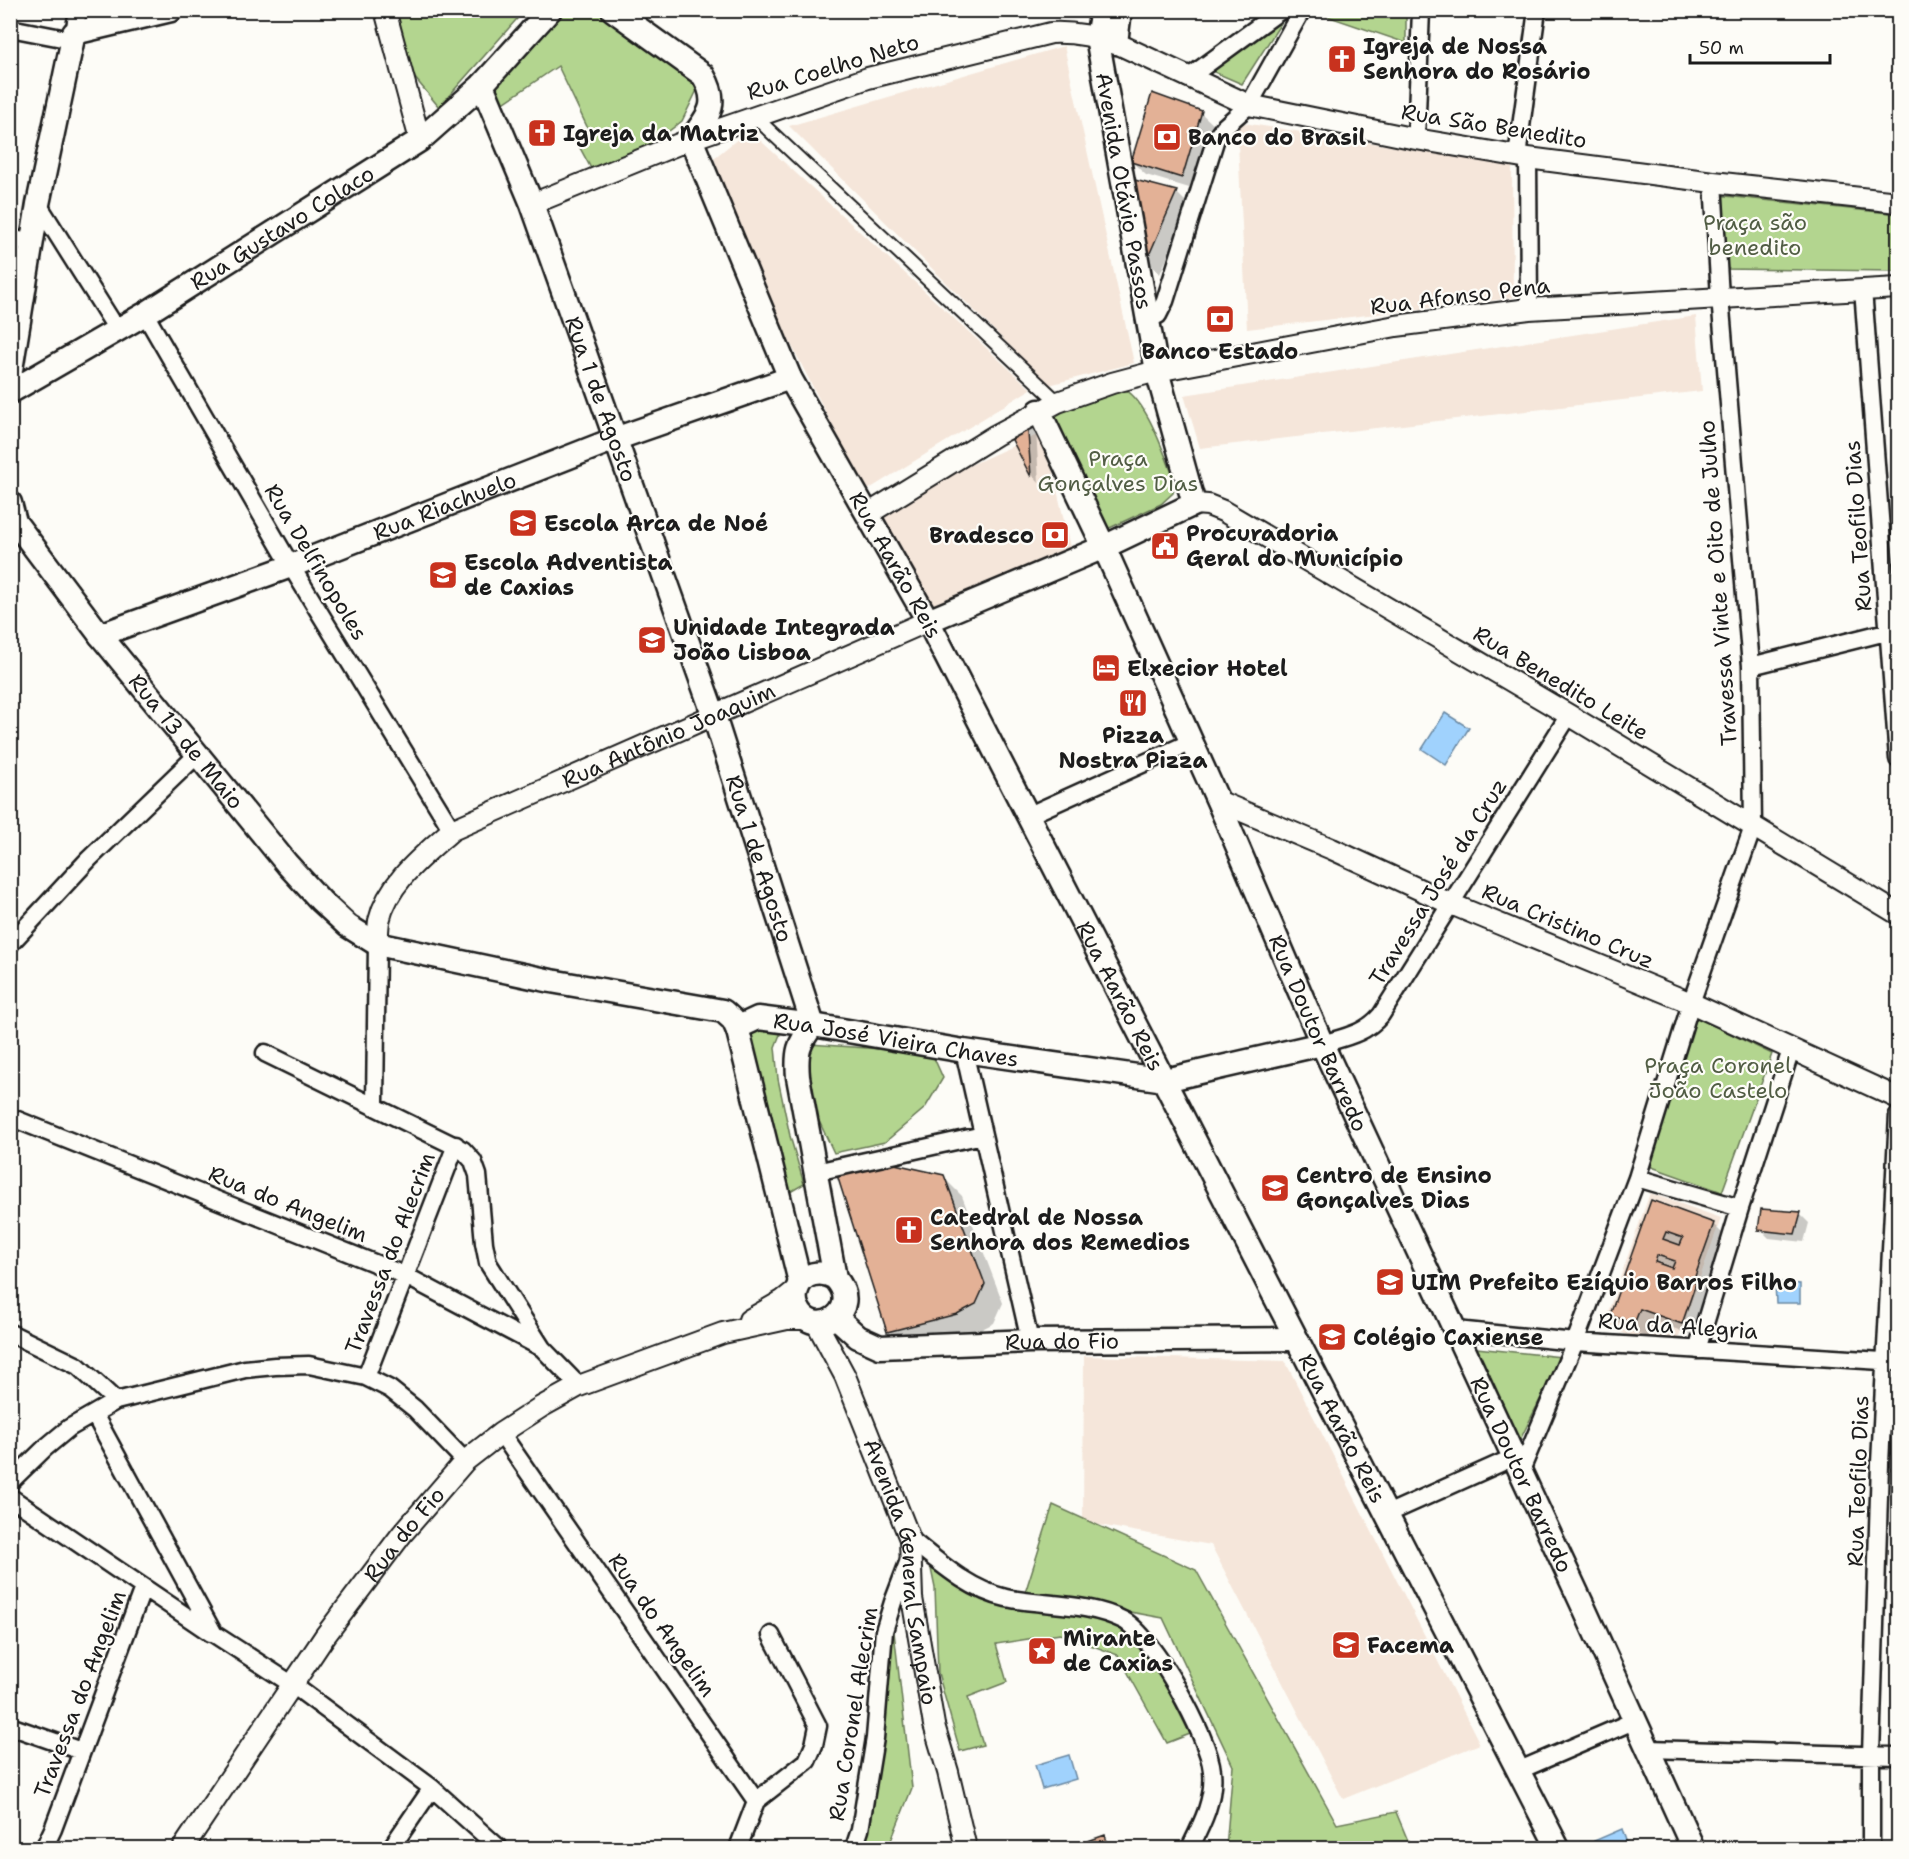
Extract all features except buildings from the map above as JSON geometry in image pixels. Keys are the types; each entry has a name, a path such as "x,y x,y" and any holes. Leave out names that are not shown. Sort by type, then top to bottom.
{"main road":[{"path":"10,376 38,204 73,37 171,10"},
{"name":"Rua Gustavo Colaco","path":"10,392 145,315 420,140 482,85 550,10"},
{"path":"614,10 703,75 710,87 713,102 708,115 691,139"},
{"name":"Avenida Otávio Passos","path":"1102,10 1147,320 1157,371 1194,504"},
{"name":"Avenida Otávio Passos","path":"1106,40 1120,10"},
{"name":"Rua 1 de Agosto","path":"482,85 532,204 714,716 813,1025"},
{"name":"Rua Aarão Reis","path":"691,139 790,378 928,621 1520,1770 1558,1848"},
{"name":"Rua Riachuelo","path":"100,635 291,566 615,439 790,378"},
{"name":"Rua Doutor Barredo","path":"1048,407 1104,547 1218,801 1322,1044 1636,1720 1693,1848"},
{"name":"Rua Antônio Joaquim","path":"928,621 1104,547 1194,504"},
{"name":"Rua 13 de Maio","path":"12,520 100,635 287,864 348,926 377,944"},
{"name":"Rua José Vieira Chaves","path":"377,944 551,981 723,1011 733,1020 738,1031 749,1021 758,1018 1165,1080 1322,1044"},
{"path":"813,1025 802,1039 796,1054 801,1097 836,1278 841,1284 845,1299 844,1307 823,1320 801,1314 795,1298 799,1286 806,1277 821,1273 836,1278"},
{"path":"738,1031 799,1286"},
{"name":"Rua do Fio","path":"823,1320 879,1347 1030,1341 1296,1339"}],"street":[{"path":"10,28 73,37 78,10"},
{"path":"385,10 420,140"},
{"path":"1188,78 1281,10"},
{"path":"1147,320 1158,315 1165,301 1216,138 1224,127 1249,105 1302,10"},
{"path":"1416,139 1421,10"},
{"path":"1529,309 1523,157 1537,10"},
{"name":"Rua Coelho Neto","path":"532,204 691,139 868,78 1051,33 1106,40"},
{"name":"Rua São Benedito","path":"1106,40 1249,105 1416,139 1523,157 1713,182 1897,197"},
{"path":"754,116 1048,407"},
{"name":"Travessa Vinte e Oito de Julho","path":"1517,1465 1575,1342 1637,1178 1691,1003 1753,827 1751,666 1720,297 1713,182"},
{"path":"38,204 118,331"},
{"path":"10,238 33,243"},
{"name":"Rua Afonso Pena","path":"868,514 1048,407 1102,386 1157,371 1396,326 1529,309 1899,288"},
{"name":"Rua Teofilo Dias","path":"1863,289 1893,631 1899,759"},
{"name":"Rua Delfinopoles","path":"145,315 291,566 452,830"},
{"name":"Rua Benedito Leite","path":"1194,504 1208,505 1223,511 1569,715 1899,914"},
{"name":"Rua Antônio Joaquim","path":"375,1105 377,944 380,920 388,898 405,874 452,830 928,621"},
{"path":"1751,666 1893,631"},
{"name":"Travessa José da Cruz","path":"1322,1044 1361,1032 1373,1024 1569,715"},
{"path":"1027,816 1191,742"},
{"path":"10,944 88,859 197,755"},
{"name":"Rua Cristino Cruz","path":"1218,801 1332,849 1451,904 1691,1003 1899,1098"},
{"path":"1697,1350 1791,1050"},
{"path":"964,1051 1030,1341"},
{"path":"265,1053 463,1150 473,1161 478,1175 484,1244 488,1263 542,1348 579,1386"},
{"name":"Rua Teofilo Dias","path":"1871,1848 1871,1755 1879,1475 1892,1362 1899,1115"},
{"name":"Rua do Angelim","path":"10,1117 404,1275 542,1348"},
{"path":"816,1172 982,1135"},
{"name":"Travessa do Alecrim","path":"366,1377 456,1145"},
{"path":"1637,1178 1740,1208"},
{"name":"Rua do Fio","path":"723,1334 768,1309 799,1286"},
{"name":"Rua do Fio","path":"183,1848 326,1636 402,1534 465,1461 501,1433 579,1386 723,1334 787,1318 823,1320"},
{"name":"Avenida General Sampaio","path":"823,1320 911,1546 912,1598 934,1725 966,1848"},
{"name":"Rua da Alegria","path":"1456,1330 1575,1342 1892,1362"},
{"path":"10,1333 78,1366 116,1401"},
{"path":"10,1482 69,1428 116,1401 245,1369 275,1366 309,1365 366,1377 390,1389 415,1409 465,1461"},
{"path":"94,1413 214,1634"},
{"name":"Rua do Angelim","path":"501,1433 756,1801"},
{"path":"1387,1514 1517,1465"},
{"path":"10,1497 143,1588 292,1685 432,1788 499,1848"},
{"path":"911,1546 986,1592 1007,1598 1099,1612 1124,1620 1136,1629 1159,1657 1208,1752 1212,1771 1212,1794 1206,1815 1190,1848"},
{"name":"Rua Coronel Alecrim","path":"854,1848 860,1830 875,1738 884,1631 911,1546"},
{"name":"Travessa do Angelim","path":"44,1848 143,1588"},
{"path":"738,1848 756,1801 807,1761 814,1745 818,1726 771,1635"},
{"path":"1520,1770 1636,1720"},
{"path":"10,1726 81,1751"},
{"path":"1648,1749 1899,1756"},
{"name":"Avenida General Sampaio","path":"948,1772 979,1848"},
{"path":"391,1848 432,1788"}],"shaded area":[{"path":"1064,46 1134,363 1049,385 789,126"},
{"path":"1237,122 1512,165 1513,298 1247,329"},
{"path":"749,130 1031,389 866,491 751,266 714,158"},
{"path":"1696,316 1702,391 1200,448 1184,395"},
{"path":"1044,432 1072,556 923,627 862,514"},
{"path":"1650,1193 1721,1218 1679,1337 1672,1340 1636,1338 1615,1330 1608,1324 1607,1315"},
{"name":"Facema","path":"1084,1356 1285,1361 1480,1744 1343,1799 1211,1545 1083,1522"}],"green space":[{"path":"394,10 524,11 439,107 415,78 392,17"},
{"path":"553,10 603,11 700,84 682,121 639,154 593,172 579,146 590,133 558,66 499,106 492,89"},
{"path":"1406,11 1406,43 1315,12"},
{"path":"1288,12 1242,84 1200,66"},
{"name":"Praça são benedito","path":"1716,195 1898,214 1898,271 1720,269"},
{"name":"Praça Gonçalves Dias","path":"1121,388 1130,393 1147,415 1176,483 1173,493 1161,504 1101,532 1053,416 1055,411"},
{"name":"Praça Coronel João Castelo","path":"1694,1016 1772,1054 1722,1192 1646,1165"},
{"path":"783,1027 775,1047 778,1079 790,1136 804,1184 785,1195 743,1030"},
{"path":"809,1044 881,1049 934,1058 943,1078 925,1108 885,1142 834,1153 812,1106"},
{"path":"1467,1347 1561,1357 1519,1442"},
{"path":"1053,1505 1196,1570 1337,1824 1396,1812 1411,1848 1226,1848 1233,1766 1163,1618 1025,1593"},
{"path":"931,1569 1028,1603 1113,1622 1155,1664 1190,1734 1167,1743 1118,1655 1060,1634 996,1644 1007,1682 968,1697 983,1745 960,1751 938,1673 935,1588"},
{"path":"893,1623 912,1788 888,1848 861,1848"}],"water":[{"path":"1445,713 1469,728 1446,765 1422,749"},
{"path":"1775,1282 1800,1284 1800,1303 1776,1303"},
{"path":"1069,1755 1076,1779 1042,1789 1035,1765"},
{"path":"1622,1829 1628,1846 1598,1848 1594,1841"}],"place":[{"name":"Igreja de Nossa Senhora do Rosário","path":"1342,59"},
{"name":"Igreja da Matriz","path":"542,133"},
{"name":"Banco do Brasil","path":"1167,137"},
{"name":"Banco Estado","path":"1220,319"},
{"name":"Escola Arca de Noé","path":"523,523"},
{"name":"Bradesco","path":"1055,535"},
{"name":"Procuradoria Geral do Município","path":"1165,546"},
{"name":"Escola Adventista de Caxias","path":"443,575"},
{"name":"Unidade Integrada João Lisboa","path":"652,640"},
{"name":"Elxecior Hotel","path":"1106,668"},
{"name":"Pizza Nostra Pizza","path":"1133,703"},
{"name":"Centro de Ensino Gonçalves Dias","path":"1275,1188"},
{"name":"Catedral de Nossa Senhora dos Remedios","path":"909,1230"},
{"name":"UIM Prefeito Ezíquio Barros Filho","path":"1390,1282"},
{"name":"Colégio Caxiense","path":"1332,1337"},
{"name":"Facema","path":"1346,1645"},
{"name":"Mirante de Caxias","path":"1042,1651"}]}
